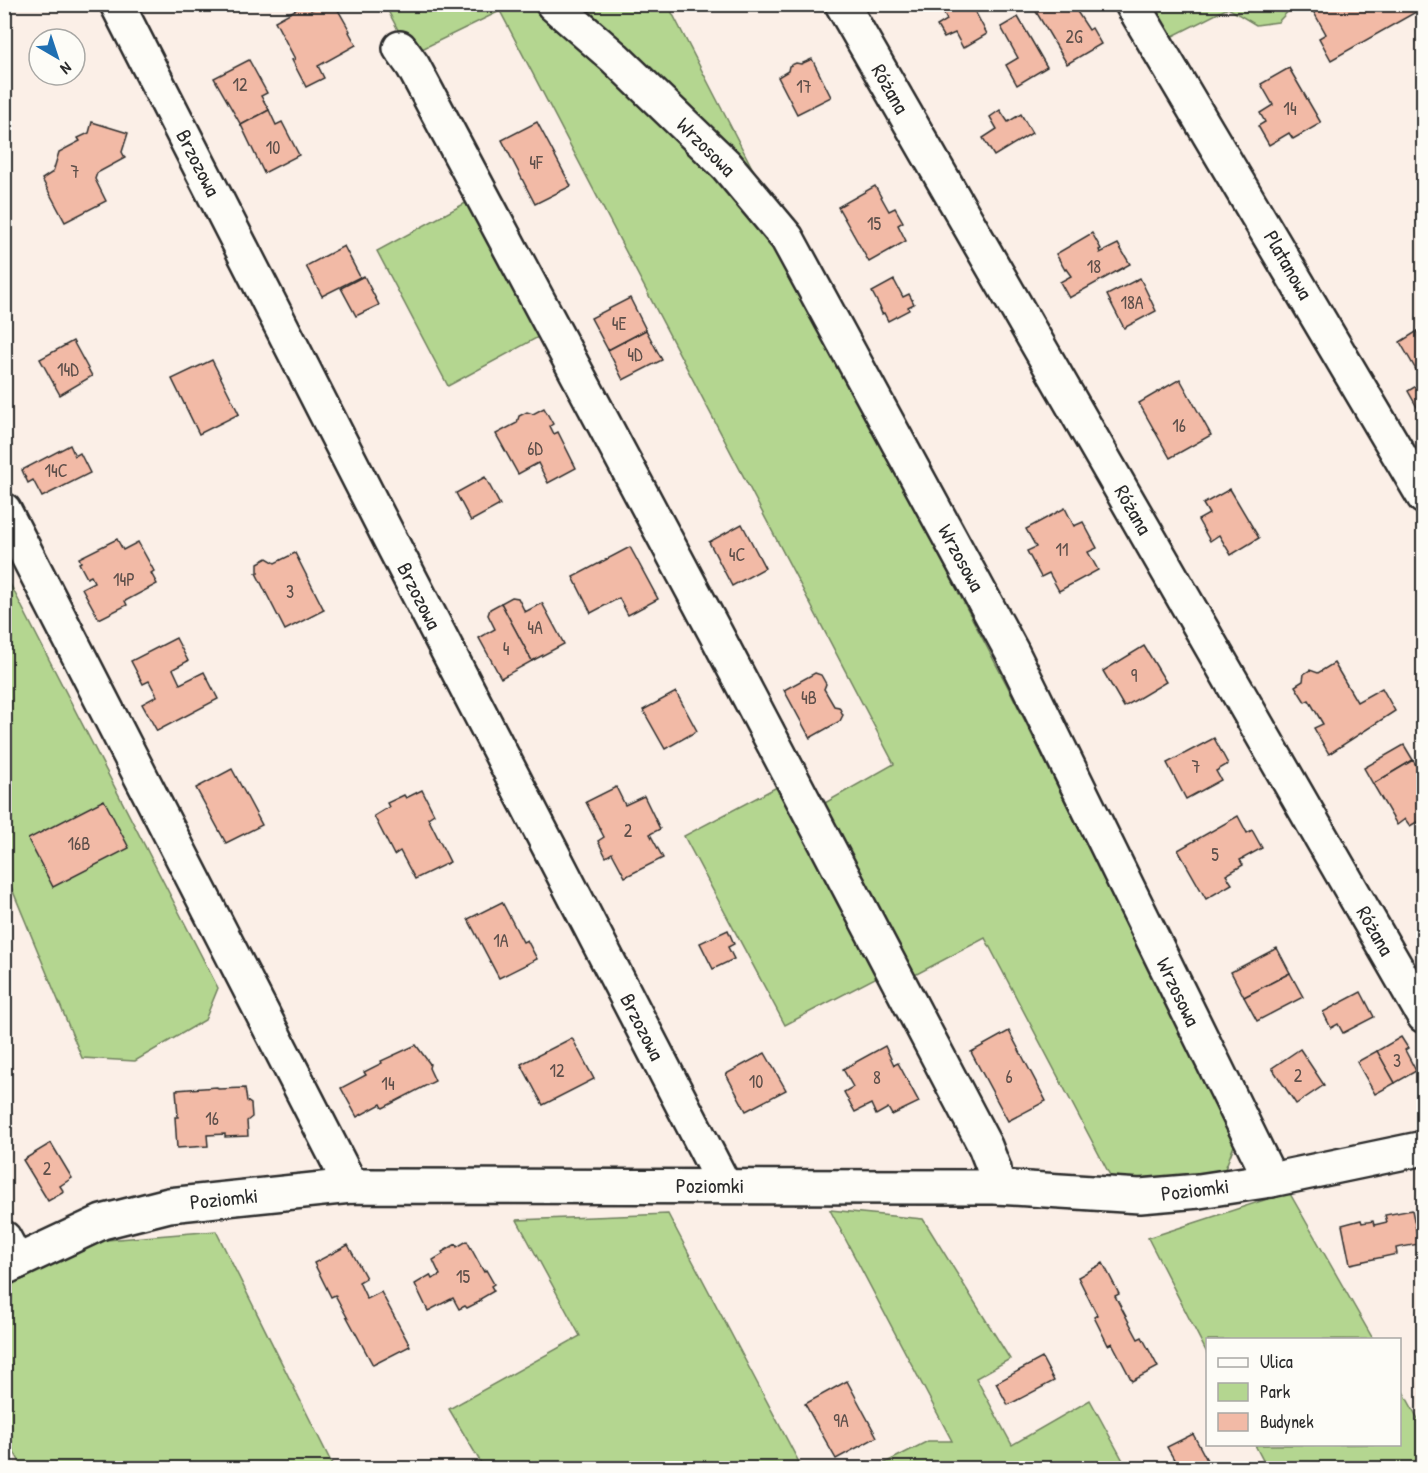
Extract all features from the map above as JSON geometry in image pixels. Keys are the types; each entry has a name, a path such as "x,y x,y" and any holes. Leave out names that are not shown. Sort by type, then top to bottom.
{"street":[{"name":"Brzozowa","path":"117,4 388,536 724,1185"},
{"name":"Wrzosowa","path":"553,4 615,58 726,165 787,238 1012,652 1271,1180"},
{"name":"Różana","path":"842,4 1424,1016"},
{"name":"Platanowa","path":"1132,4 1424,497"},
{"path":"400,48 413,66 711,624 986,1146 994,1169 996,1187"},
{"path":"4,510 351,1186"},
{"name":"Poziomki","path":"9,1256 102,1222 169,1205 351,1186 996,1187 1140,1196 1199,1191 1271,1180 1424,1148"}],"green space":[{"path":"385,5 538,5 720,181 776,244 1010,691 1235,1143 1225,1169 1168,1179 1113,1181 985,938 913,976 823,804 894,764 500,11 422,49 407,47"},
{"path":"584,5 668,5 760,183"},
{"path":"1150,5 1294,5 1278,22 1256,25 1228,8 1169,38"},
{"path":"471,200 542,335 448,386 377,251"},
{"path":"4,572 218,988 205,1020 135,1061 82,1058 5,872"},
{"path":"777,787 786,796 879,976 785,1025 684,836"},
{"path":"1289,1192 1372,1338 1206,1338 1206,1351 1148,1238"},
{"path":"830,1210 923,1219 1010,1359 976,1378 1012,1445 1090,1400 1127,1468 875,1468 928,1441 952,1441"},
{"path":"668,1214 802,1468 484,1468 449,1409 580,1336 517,1220"},
{"path":"216,1231 334,1468 23,1468 5,1435 5,1283 70,1243"},
{"path":"1401,1388 1423,1428 1423,1468 1267,1468 1256,1446 1401,1446"}],"building":[{"path":"309,4 311,10 321,5 338,10 356,45 318,66 324,78 306,87 292,60 295,59 275,21"},
{"path":"939,4 971,4 987,34 963,48 955,33 944,38 937,26 947,20"},
{"path":"1043,4 1078,4 1074,7 1089,30 1092,28 1101,44 1067,64 1035,10"},
{"path":"1319,4 1350,4 1352,8 1358,4 1421,4 1423,8 1331,60 1319,38 1326,34 1312,9"},
{"path":"1018,17 1047,67 1017,85 1006,65 1018,58 1001,27"},
{"path":"812,59 831,97 797,114 778,77 788,71 789,66"},
{"path":"249,60 267,93 261,96 269,110 241,125 214,78"},
{"path":"1289,68 1321,123 1293,139 1289,133 1269,145 1258,126 1265,122 1260,113 1273,105 1261,84"},
{"path":"269,110 276,125 282,122 299,155 264,173 241,125"},
{"path":"1000,110 1008,122 1021,114 1032,133 994,156 983,138 997,129 990,117"},
{"path":"92,122 128,133 122,152 125,158 97,173 95,179 106,201 65,222 42,179 53,172 59,152 80,141 78,138 89,133"},
{"path":"537,122 571,186 535,204 502,140"},
{"path":"875,186 889,211 895,208 903,222 898,225 906,241 869,262 838,207"},
{"path":"1092,233 1101,249 1100,253 1118,244 1130,264 1069,298 1060,282 1071,276 1056,254"},
{"path":"344,246 360,277 322,296 306,266"},
{"path":"364,276 379,305 356,316 341,288"},
{"path":"1140,278 1156,311 1124,328 1107,295"},
{"path":"894,280 903,297 909,294 914,304 908,307 909,310 888,321 884,313 882,314 872,292"},
{"path":"630,298 646,330 608,350 591,318"},
{"path":"1424,327 1424,416 1422,416 1408,391 1423,382 1400,342"},
{"path":"646,330 662,360 623,380 608,350"},
{"path":"73,341 92,376 60,395 40,359"},
{"path":"212,360 239,414 199,434 172,379"},
{"path":"1180,379 1211,435 1170,458 1139,403"},
{"path":"544,408 553,424 550,426 554,434 558,432 576,468 548,483 538,463 518,474 496,434 517,423 519,416 527,412 533,414"},
{"path":"70,445 75,456 80,453 90,473 42,497 33,480 28,483 22,470"},
{"path":"485,477 500,505 471,521 456,493"},
{"path":"1230,489 1259,538 1231,555 1219,535 1210,541 1198,520 1209,514 1203,504"},
{"path":"1065,508 1074,526 1083,522 1097,548 1088,552 1098,570 1059,591 1049,573 1041,577 1027,551 1036,547 1026,529"},
{"path":"742,524 765,568 732,586 709,542"},
{"path":"117,539 123,550 138,542 154,571 151,573 157,584 125,601 127,605 99,619 82,588 94,582 91,576 87,578 79,563 81,562 79,558"},
{"path":"630,547 658,599 628,615 619,598 591,613 573,577"},
{"path":"295,553 324,610 285,630 256,573 258,573 258,563 267,558 275,563"},
{"path":"512,597 518,598 525,612 542,603 564,644 532,661 501,603"},
{"path":"501,603 532,661 501,678 479,638 495,629 488,615 490,609"},
{"path":"176,638 188,661 173,669 180,684 204,672 218,699 157,731 142,704 157,696 149,681 143,684 131,661"},
{"path":"1144,646 1166,682 1124,707 1103,671"},
{"path":"1334,663 1357,702 1382,688 1395,711 1329,754 1314,728 1323,724 1309,700 1305,702 1295,686 1303,681 1304,674 1310,670 1318,673"},
{"path":"815,673 821,675 826,684 824,689 834,706 839,707 843,715 840,721 810,738 784,690"},
{"path":"676,692 697,731 665,749 643,710"},
{"path":"1214,738 1228,764 1216,771 1221,780 1186,799 1167,763"},
{"path":"1404,745 1413,760 1373,784 1364,768"},
{"path":"1413,760 1424,779 1424,809 1418,813 1422,819 1410,826 1405,819 1397,825 1373,784"},
{"path":"232,769 262,825 226,843 196,788"},
{"path":"616,787 625,805 644,796 660,829 650,834 663,858 625,877 612,853 606,857 598,841 604,837 586,802"},
{"path":"422,790 434,814 428,818 450,862 415,879 400,851 394,855 374,816 389,807 387,803 404,795 406,798"},
{"path":"104,800 129,848 53,887 28,839"},
{"path":"1238,816 1247,833 1252,830 1262,848 1240,860 1243,865 1226,875 1232,884 1206,899 1178,850"},
{"path":"502,902 523,942 527,940 537,959 499,978 468,919"},
{"path":"728,930 734,944 728,947 734,959 713,969 700,943"},
{"path":"1277,948 1290,973 1244,997 1231,972"},
{"path":"1290,973 1303,997 1257,1021 1244,997"},
{"path":"1361,992 1374,1017 1343,1033 1338,1024 1331,1028 1323,1012"},
{"path":"1009,1031 1046,1101 1008,1121 971,1052"},
{"path":"1401,1037 1408,1048 1405,1050 1416,1071 1395,1083 1377,1051"},
{"path":"572,1038 594,1079 543,1105 521,1064"},
{"path":"416,1045 430,1064 429,1068 435,1081 383,1108 381,1104 357,1117 341,1088 366,1075 364,1072 382,1063 381,1061"},
{"path":"885,1046 894,1065 898,1063 919,1102 892,1115 888,1108 876,1115 871,1104 855,1112 844,1092 853,1087 843,1069"},
{"path":"1300,1049 1324,1085 1296,1104 1272,1068"},
{"path":"1377,1051 1395,1083 1375,1094 1357,1062"},
{"path":"765,1053 786,1090 746,1111 726,1074"},
{"path":"217,1087 218,1089 245,1088 247,1101 251,1104 252,1117 247,1121 248,1136 207,1135 208,1146 177,1148 176,1090"},
{"path":"51,1143 72,1178 60,1186 64,1192 48,1201 23,1160"},
{"path":"1412,1210 1419,1244 1396,1248 1397,1254 1350,1264 1342,1225 1361,1220 1362,1223 1373,1221 1374,1225 1387,1222 1385,1215"},
{"path":"467,1241 484,1272 486,1270 494,1284 491,1286 494,1291 467,1308 465,1306 459,1309 453,1298 428,1311 415,1284 430,1275 432,1279 440,1275 433,1260 456,1244 457,1247"},
{"path":"348,1245 366,1278 359,1282 367,1299 381,1292 410,1346 373,1365 335,1295 331,1297 314,1263"},
{"path":"1103,1263 1119,1294 1115,1296 1138,1339 1142,1337 1158,1367 1132,1381 1112,1343 1108,1345 1094,1317 1097,1315 1078,1277"},
{"path":"1042,1358 1054,1381 1008,1405 996,1383"},
{"path":"847,1381 877,1437 836,1459 805,1404"},
{"path":"1193,1434 1209,1464 1205,1466 1207,1468 1179,1468 1167,1447"}]}
